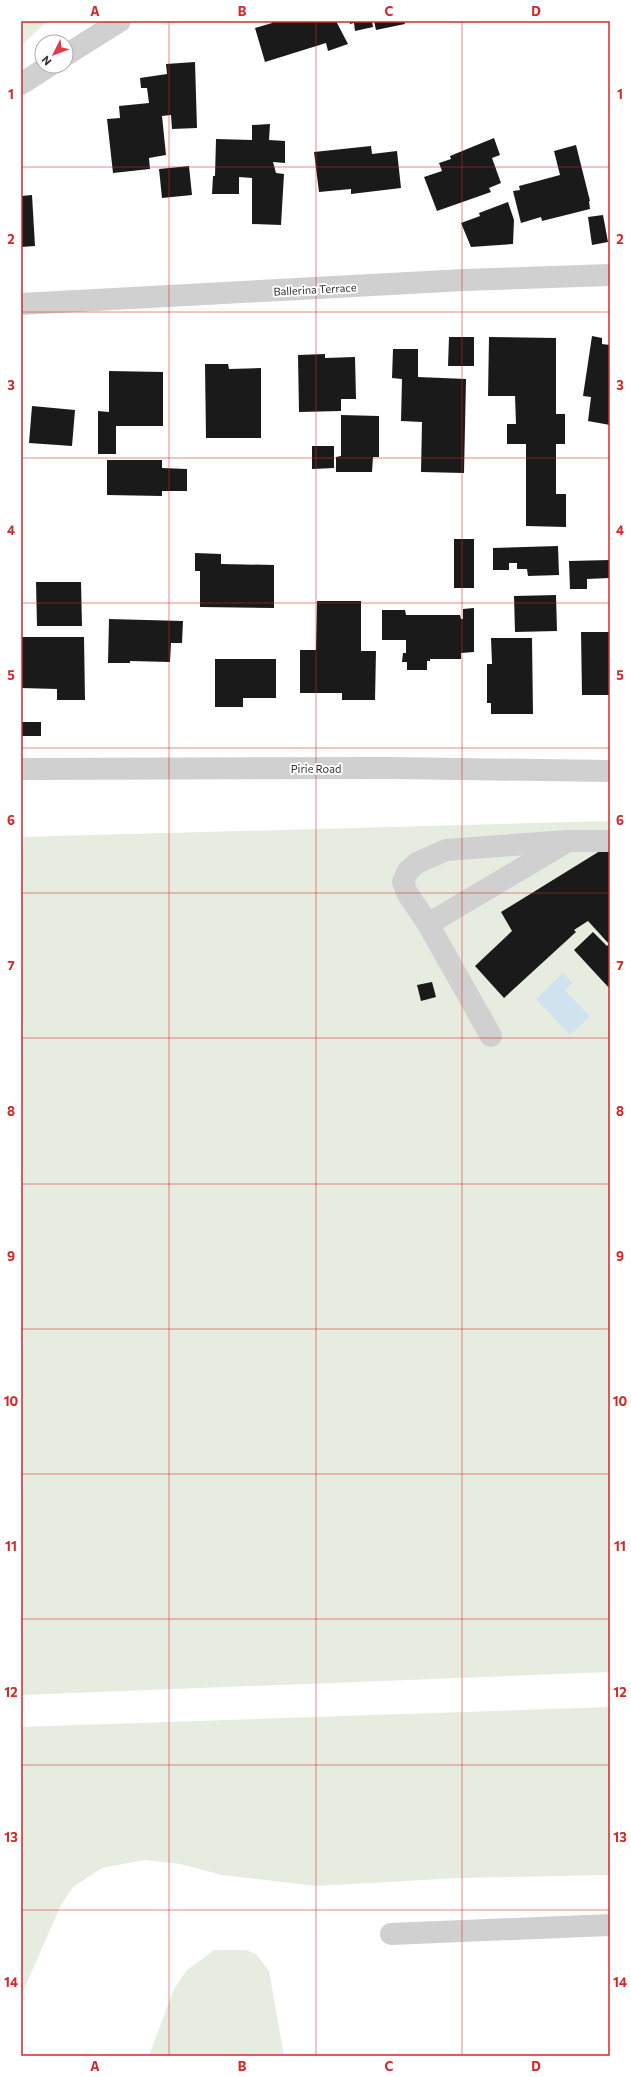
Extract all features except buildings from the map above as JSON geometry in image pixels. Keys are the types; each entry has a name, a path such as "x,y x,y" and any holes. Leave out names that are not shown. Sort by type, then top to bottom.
{"street":[{"path":"74,50 120,21"},
{"path":"21,84 37,74"},
{"name":"Ballerina Terrace","path":"21,304 464,280 610,275"},
{"name":"Pirie Road","path":"21,769 391,768 610,771"},
{"path":"491,1036 428,924 407,893 404,882 408,871 417,863 446,850 567,841 610,841"},
{"path":"428,924 567,841"},
{"path":"391,1934 610,1925"}],"shaded area":[{"path":"21,21 47,21 21,46"},
{"path":"610,821 610,1672 21,1695 21,837"},
{"path":"610,1707 610,1875 458,1878 317,1886 222,1875 180,1864 144,1860 102,1868 73,1887 61,1905 21,1996 21,1727"},
{"path":"214,1950 246,1950 256,1954 269,1971 284,2056 149,2056 174,1989 187,1970"}],"water":[{"path":"563,973 572,983 565,990 590,1016 570,1035 536,999"}]}
